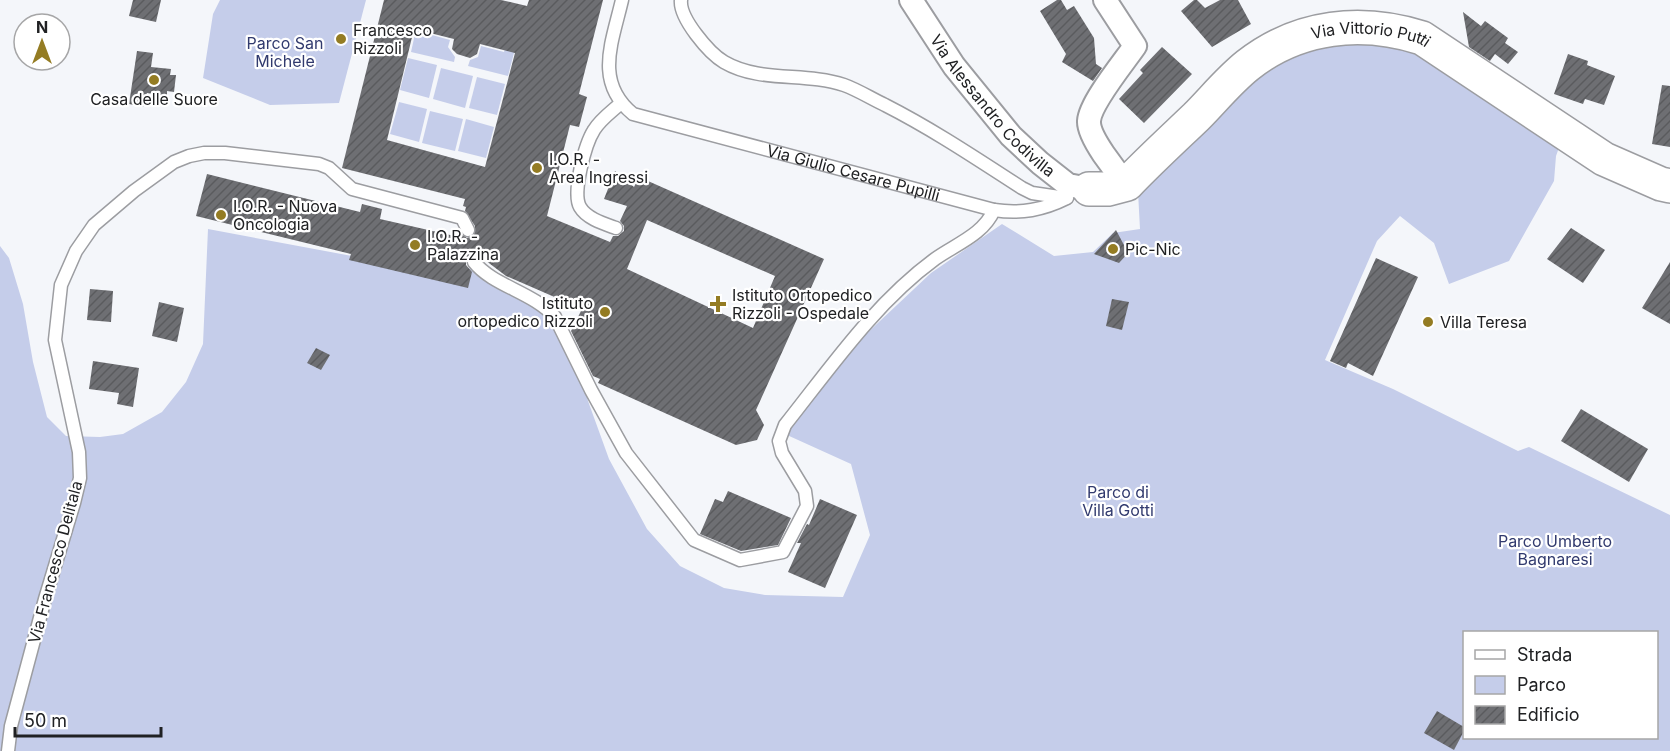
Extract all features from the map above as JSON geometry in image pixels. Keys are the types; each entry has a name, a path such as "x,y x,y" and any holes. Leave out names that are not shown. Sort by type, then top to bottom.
{"street":[{"name":"Via Alessandro Codivilla","path":"911,0 954,66 1011,136 1078,194"},
{"path":"1078,194 1127,184 1091,133 1089,120 1093,107 1135,46 1105,0"},
{"name":"Via Vittorio Putti","path":"1127,184 1249,65 1278,46 1307,33 1335,27 1366,27 1398,30 1422,38 1604,159 1670,186"}],"lane":[{"path":"616,228 585,213 579,206 577,195 581,170 594,129 620,104 611,85 608,62 622,0"},
{"path":"681,0 680,5 692,30 722,61 764,75 812,78 847,86 940,134 1032,193 1078,194"},
{"name":"Via Giulio Cesare Pupilli","path":"620,104 633,114 994,210 1018,212 1035,210 1078,194"},
{"name":"Via Francesco Delitala","path":"8,751 11,726 80,478 79,452 55,340 62,285 76,251 94,225 134,191 174,162 204,153 225,153 319,164 329,168 352,189 462,218 468,230"},
{"path":"474,262 481,271 532,297 547,308 555,317 591,390 626,453 694,540 740,560 783,552 807,506 805,491 782,453 779,441 786,425 884,303 936,259 971,237 989,221 994,210"}],"green space":[{"name":"Parco San Michele","path":"220,0 366,0 339,103 270,105 203,78 213,14"},
{"name":"Parco di Villa Gotti","path":"1388,23 1565,131 1556,156 1554,181 1509,261 1449,284 1434,243 1400,216 1377,241 1325,360 1393,389 1518,451 1529,447 1670,515 1670,751 0,751 0,246 9,258 23,304 33,362 47,417 66,436 100,437 123,434 162,412 186,382 203,344 208,229 352,256 396,253 481,271 532,297 576,351 588,401 609,459 647,529 680,566 724,588 765,595 843,597 870,535 851,464 787,435 788,431 864,336 931,273 1002,224 1054,256 1093,252 1113,233 1140,229 1137,173 1223,73"},
{"path":"417,25 433,29 432,35 450,40 448,47 455,57 454,62 411,52"},
{"path":"481,46 504,52 506,46 515,49 508,76 468,66 470,60 478,57"},
{"path":"408,58 437,65 429,98 400,90"},
{"path":"441,68 473,76 465,108 433,99"},
{"path":"477,77 505,84 497,115 469,108"},
{"path":"399,102 427,109 419,142 390,134"},
{"path":"430,111 463,119 455,151 422,143"},
{"path":"466,119 494,127 486,158 458,151"}],"building":[{"path":"133,0 161,0 156,22 129,16"},
{"path":"384,0 501,0 527,6 529,0 603,0 579,94 587,97 579,127 570,125 547,216 610,242 613,236 618,236 624,231 624,226 620,221 627,206 604,199 615,171 634,187 639,177 824,259 756,410 764,425 757,440 736,445 598,383 600,379 593,376 571,331 582,309 506,276 477,254 471,254 466,260 466,265 472,272 468,288 349,260 351,254 196,216 207,174 360,212 362,204 382,209 380,219 459,237 460,233 467,238 474,235 475,226 465,211 466,207 463,206 465,199 342,168","holes":["414,29 454,39 452,49 457,54 470,58 477,54 480,44 515,53 485,167 387,140","647,220 775,276 753,328 627,269"]},
{"path":"1057,0 1061,0 1067,10 1074,6 1094,38 1096,64 1102,68 1093,81 1062,62 1066,54 1040,11"},
{"path":"1194,0 1205,8 1220,0 1238,0 1251,24 1212,47 1181,11"},
{"path":"1463,12 1481,26 1485,21 1508,38 1505,43 1518,52 1508,64 1495,54 1490,61 1469,47"},
{"path":"1162,47 1192,74 1144,123 1119,99 1143,73 1140,70"},
{"name":"Casa delle Suore","path":"137,51 153,53 151,67 171,69 170,75 176,75 174,92 167,91 167,96 147,93 143,107 129,104"},
{"path":"1568,54 1588,61 1587,65 1615,76 1604,105 1585,99 1583,104 1554,94"},
{"path":"1662,85 1670,86 1670,147 1652,144"},
{"path":"1571,228 1605,250 1583,283 1547,259"},
{"name":"Pic-Nic","path":"1116,230 1125,247 1130,251 1119,263 1094,254"},
{"path":"1376,258 1418,277 1373,376 1348,363 1346,368 1330,361"},
{"path":"1670,262 1670,324 1642,308"},
{"path":"90,289 113,291 111,322 87,320"},
{"path":"1112,299 1129,302 1122,330 1106,326"},
{"path":"159,302 184,308 177,342 152,336"},
{"path":"316,348 330,355 321,370 307,363"},
{"path":"93,361 139,368 133,407 117,404 119,393 89,389"},
{"path":"1581,409 1648,449 1629,482 1561,441"},
{"path":"728,491 791,518 778,545 741,551 700,534 715,499 723,502"},
{"path":"820,499 857,515 825,588 788,572 801,543 797,543 807,524 809,525"},
{"path":"1437,711 1463,726 1463,733 1454,750 1424,733"}],"place":[{"name":"Francesco Rizzoli","path":"341,39"},
{"name":"Casa delle Suore","path":"154,80"},
{"name":"I.O.R. - Area Ingressi","path":"537,168"},
{"name":"I.O.R. - Nuova Oncologia","path":"221,215"},
{"name":"I.O.R. - Palazzina","path":"415,245"},
{"name":"Pic-Nic","path":"1113,249"},
{"name":"Istituto Ortopedico Rizzoli - Ospedale","path":"718,304"},
{"name":"Istituto ortopedico Rizzoli","path":"605,312"},
{"name":"Villa Teresa","path":"1428,322"}],"park label":[{"name":"Parco Umberto Bagnaresi","path":"1555,550"}]}
